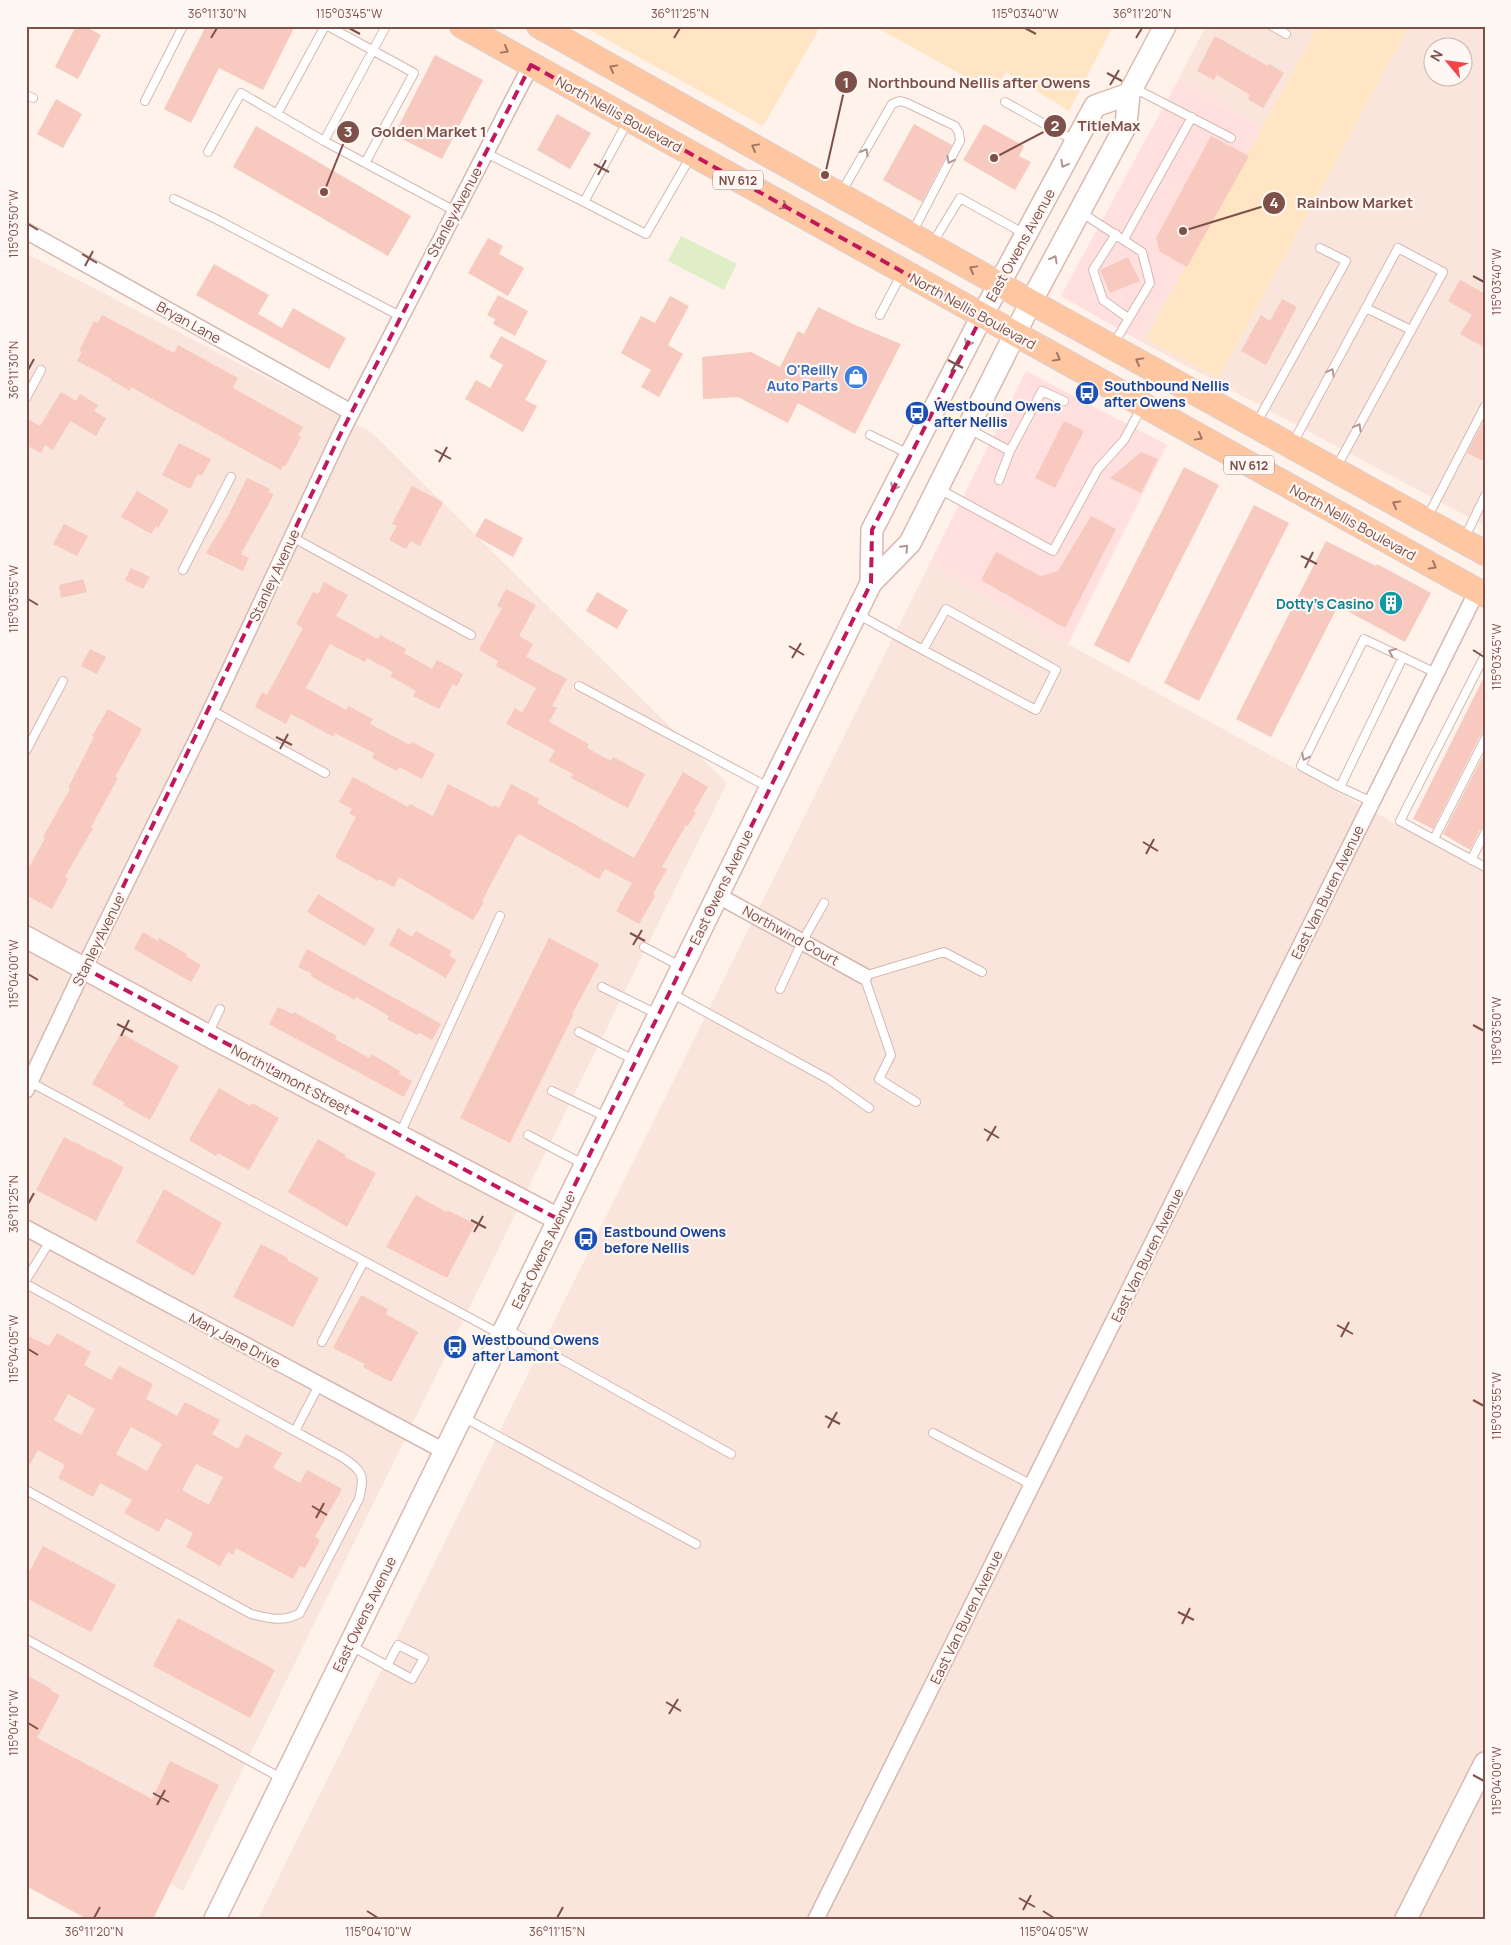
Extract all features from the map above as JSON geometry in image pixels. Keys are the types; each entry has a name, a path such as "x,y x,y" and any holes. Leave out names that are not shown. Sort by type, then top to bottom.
{"main road":[{"name":"North Nellis Boulevard","path":"462,26 1143,406 1482,591"},
{"name":"East Owens Avenue","path":"214,1919 871,583 910,543 1014,334 1126,125 1130,90 1165,26"},
{"name":"NV 612","path":"546,28 1031,302 1485,553"},
{"name":"East Owens Avenue","path":"871,583 872,530 982,316 1095,106 1130,90"},
{"name":"North Lamont Street","path":"28,942 84,968 558,1220"},
{"path":"1406,1919 1485,1763"}],"street":[{"name":"Stanley Avenue","path":"28,1086 211,710 351,412 531,65"},
{"name":"Bryan Lane","path":"26,231 351,412"},
{"name":"East Van Buren Avenue","path":"816,1919 1436,673 1482,591"},
{"name":"Northwind Court","path":"717,895 864,976"},
{"name":"Mary Jane Drive","path":"26,1228 444,1451"}],"lane":[{"path":"145,101 183,26"},
{"path":"278,114 327,26 414,73 365,163"},
{"path":"324,141 386,26"},
{"path":"1272,26 1286,34"},
{"path":"1130,90 1192,117 1231,138"},
{"path":"208,152 241,94 455,211"},
{"path":"1005,102 1076,142"},
{"path":"840,195 892,104 907,103 955,126 960,140 921,240"},
{"path":"1124,240 1192,117"},
{"path":"584,202 628,120"},
{"path":"486,152 646,234 691,154"},
{"path":"921,240 960,198 1026,235"},
{"path":"174,199 214,218 400,316"},
{"path":"1080,212 1142,252 1150,283 1112,346"},
{"path":"1116,234 1093,270 1102,300 1128,318"},
{"path":"1256,426 1346,261 1320,248"},
{"path":"1291,446 1398,248 1443,272 1335,470"},
{"path":"880,315 902,272"},
{"path":"1366,308 1411,330"},
{"path":"26,398 42,370"},
{"path":"999,480 1010,451 1042,391 1064,401"},
{"path":"937,488 1054,552 1098,469 1124,440 1143,406"},
{"path":"1426,520 1485,406"},
{"path":"968,428 1010,451"},
{"path":"870,435 910,455"},
{"path":"183,570 230,477"},
{"path":"1463,541 1485,496"},
{"path":"292,537 471,635"},
{"path":"856,614 923,650 1036,710 1056,670 946,609 923,650"},
{"path":"1372,802 1300,766 1364,639 1436,673"},
{"path":"1485,655 1400,821 1485,867"},
{"path":"1340,787 1403,657"},
{"path":"26,751 63,681"},
{"path":"579,686 770,788"},
{"path":"211,710 325,773"},
{"path":"1434,839 1485,739"},
{"path":"1471,860 1485,833"},
{"path":"780,989 802,942 824,903"},
{"path":"399,1136 500,916"},
{"path":"644,947 682,968"},
{"path":"916,1102 879,1079 891,1055 864,976 944,952 982,972"},
{"path":"602,987 658,1015"},
{"path":"670,992 828,1079 868,1108"},
{"path":"207,1035 220,1009"},
{"path":"580,1032 636,1061"},
{"path":"28,1086 364,1261 503,1331 731,1454"},
{"path":"552,1091 608,1118"},
{"path":"528,1135 585,1165"},
{"path":"26,1490 251,1614 278,1620 291,1618 300,1613 359,1499 363,1482 358,1468 26,1282 50,1241"},
{"path":"322,1342 364,1261"},
{"path":"295,1431 319,1384"},
{"path":"462,1416 696,1544"},
{"path":"934,1434 1032,1484"},
{"path":"26,1638 283,1778"},
{"path":"349,1645 387,1666 412,1679 424,1658 398,1644 387,1666"}],"highlighted area":[{"path":"531,65 982,316 872,530 871,583 558,1219 84,968 342,431"}],"shaded area":[{"path":"1206,26 1485,26 1485,526 1140,341 1264,126 1178,80"},
{"path":"1178,80 1264,126 1140,341 1061,296"},
{"path":"26,253 371,432 727,783 183,1891 26,1806"},
{"path":"1026,371 1167,445 1068,644 930,563"},
{"path":"930,563 1068,644 1485,873 1485,1919 258,1919"}],"green space":[{"path":"681,236 737,264 724,290 668,261"}],"sand":[{"path":"587,26 821,26 763,126 588,29"},
{"path":"874,26 1113,26 1069,111 1006,72 993,92"},
{"path":"1318,26 1409,26 1218,379 1146,338"}],"building":[{"path":"76,26 84,26 101,35 78,79 55,67"},
{"path":"206,26 295,26 263,90 219,68 191,123 164,109"},
{"path":"1215,36 1284,73 1263,108 1248,99 1250,95 1217,75 1214,80 1197,71"},
{"path":"435,55 483,80 442,159 394,135"},
{"path":"56,99 82,114 63,148 37,134"},
{"path":"557,114 591,133 570,169 537,150"},
{"path":"914,124 952,145 922,202 883,180"},
{"path":"984,124 1024,146 1019,156 1031,162 1015,190 963,160"},
{"path":"256,126 411,216 388,256 233,167"},
{"path":"1211,136 1249,156 1187,267 1160,252 1156,238"},
{"path":"488,238 503,246 499,254 524,268 508,296 468,273"},
{"path":"1128,257 1140,281 1110,293 1100,270"},
{"path":"214,264 269,295 258,314 282,328 293,308 346,338 329,369 196,295"},
{"path":"1460,280 1485,292 1485,348 1460,334 1472,315 1448,301"},
{"path":"498,295 528,311 515,336 493,324 495,319 487,315"},
{"path":"670,296 689,306 668,345 683,354 659,397 641,387 651,370 621,353 641,316 655,323"},
{"path":"1282,299 1297,307 1266,365 1241,351 1261,315 1270,321"},
{"path":"818,307 901,344 855,434 798,403 788,423 738,397 703,399 702,357 751,352 780,367 798,331 804,334"},
{"path":"102,315 174,353 178,345 238,378 233,388 303,427 298,435 301,437 285,467 283,465 281,470 131,387 130,391 112,379 77,361 82,352 79,351 94,321 98,323"},
{"path":"501,336 547,361 525,400 537,406 523,432 465,399 476,380 490,388 503,365 489,357"},
{"path":"61,392 76,401 80,394 98,405 94,411 106,418 96,436 70,421 53,450 45,445 41,453 26,445 26,418 40,426"},
{"path":"1485,419 1485,462 1467,453"},
{"path":"1064,421 1084,431 1055,488 1035,478"},
{"path":"179,443 211,459 202,476 198,474 190,489 162,475"},
{"path":"1141,452 1158,459 1141,493 1110,478"},
{"path":"1184,467 1219,485 1129,663 1094,645"},
{"path":"247,478 270,489 268,492 274,494 241,554 249,558 243,571 206,553 228,516"},
{"path":"412,486 443,502 420,546 411,541 406,549 389,540 397,526 392,524"},
{"path":"137,491 169,510 158,528 156,526 151,534 121,517"},
{"path":"1254,505 1289,523 1199,701 1164,683"},
{"path":"1091,516 1116,529 1065,628 981,580 996,552 1041,576 1058,571"},
{"path":"485,518 523,538 513,557 475,536"},
{"path":"64,524 88,536 77,556 53,544"},
{"path":"1326,541 1376,566 1377,564 1431,593 1405,642 1338,606 1271,737 1236,719"},
{"path":"131,568 150,577 143,589 125,580"},
{"path":"83,579 87,592 61,598 59,585"},
{"path":"324,582 348,595 336,616 378,639 380,635 406,649 404,653 432,669 437,660 463,674 457,686 453,684 439,709 413,696 416,691 390,676 393,672 367,658 365,662 330,644 306,688 346,710 348,706 373,719 370,724 410,745 412,742 435,754 422,779 399,767 397,771 372,758 374,753 335,733 334,737 291,714 286,724 255,707 262,692 267,695 303,628 296,624 313,592 318,594"},
{"path":"506,589 536,605 519,636 533,644 526,657 567,679 552,706 557,708 549,722 589,744 587,748 611,761 613,757 645,774 628,808 571,778 573,774 549,761 555,750 506,724 515,708 522,713 536,688 496,666 498,661 479,650 502,608 497,606"},
{"path":"597,592 628,610 617,629 586,611"},
{"path":"90,649 106,657 97,674 81,666"},
{"path":"1485,675 1485,733 1480,736 1433,829 1413,819"},
{"path":"108,709 142,729 115,777 118,778 91,827 93,828 65,877 68,879 52,909 26,895 26,873 45,838 43,837 70,789 68,788 94,737 92,736"},
{"path":"1485,752 1485,827 1480,830 1470,850 1443,834"},
{"path":"683,772 708,787 694,811 696,812 688,826 686,825 662,867 667,869 653,894 655,896 639,924 616,911 632,883 605,869 599,879 519,834 473,920 399,877 394,887 379,879 378,881 335,857 356,817 349,813 352,809 339,802 353,777 408,807 410,804 433,816 448,784 493,807 494,805 499,808 511,784 539,799 537,803 634,858"},
{"path":"318,894 375,929 365,946 307,912"},
{"path":"398,928 412,937 416,931 452,951 449,956 456,960 446,978 389,945"},
{"path":"143,932 158,941 159,938 187,954 186,956 201,965 191,982 134,949"},
{"path":"549,938 599,964 572,1014 574,1014 510,1143 460,1118"},
{"path":"307,949 441,1024 432,1040 419,1033 417,1035 387,1019 389,1016 356,997 355,1000 310,976 312,974 298,967"},
{"path":"278,1007 293,1014 294,1012 337,1036 335,1039 369,1058 371,1054 400,1071 399,1074 412,1081 404,1097 269,1024"},
{"path":"121,1033 179,1066 150,1120 92,1084"},
{"path":"219,1088 250,1106 252,1103 279,1118 249,1170 218,1153 216,1156 189,1140"},
{"path":"64,1137 124,1167 96,1221 36,1190"},
{"path":"318,1139 346,1155 345,1157 376,1173 347,1227 288,1192"},
{"path":"164,1189 222,1223 194,1276 136,1242"},
{"path":"416,1195 446,1212 447,1210 475,1224 447,1278 386,1247"},
{"path":"261,1244 288,1258 287,1260 319,1278 293,1327 233,1297"},
{"path":"361,1295 388,1309 386,1314 418,1332 391,1382 363,1367 365,1364 333,1348"},
{"path":"57,1333 91,1352 84,1365 111,1380 119,1366 153,1384 146,1399 177,1416 185,1402 220,1420 212,1434 238,1449 246,1434 282,1453 273,1468 300,1483 307,1470 342,1489 315,1537 320,1540 305,1568 300,1566 293,1579 236,1548 233,1555 228,1552 220,1566 186,1547 193,1533 166,1518 159,1532 124,1513 132,1500 100,1483 93,1497 58,1478 65,1465 38,1450 26,1471 26,1335 49,1346","holes":["68,1394 95,1409 81,1435 54,1420","131,1427 162,1444 147,1471 116,1454","196,1464 223,1477 209,1505 182,1490"]},
{"path":"43,1546 116,1585 91,1632 26,1598 26,1578"},
{"path":"178,1618 275,1670 250,1718 153,1666"},
{"path":"26,1675 60,1695 37,1738 152,1799 170,1761 219,1785 153,1919 87,1919 26,1886"}],"place":[{"name":"TitleMax","path":"994,158"},
{"name":"Northbound Nellis after Owens","path":"825,175"},
{"name":"Golden Market 1","path":"324,192"},
{"name":"Rainbow Market","path":"1183,231"},
{"name":"O'Reilly Auto Parts","path":"856,377"},
{"name":"Southbound Nellis after Owens","path":"1087,393"},
{"name":"Westbound Owens after Nellis","path":"917,413"},
{"name":"Dotty's Casino","path":"1391,603"},
{"name":"Eastbound Owens before Nellis","path":"586,1239"},
{"name":"Westbound Owens after Lamont","path":"455,1347"}]}
